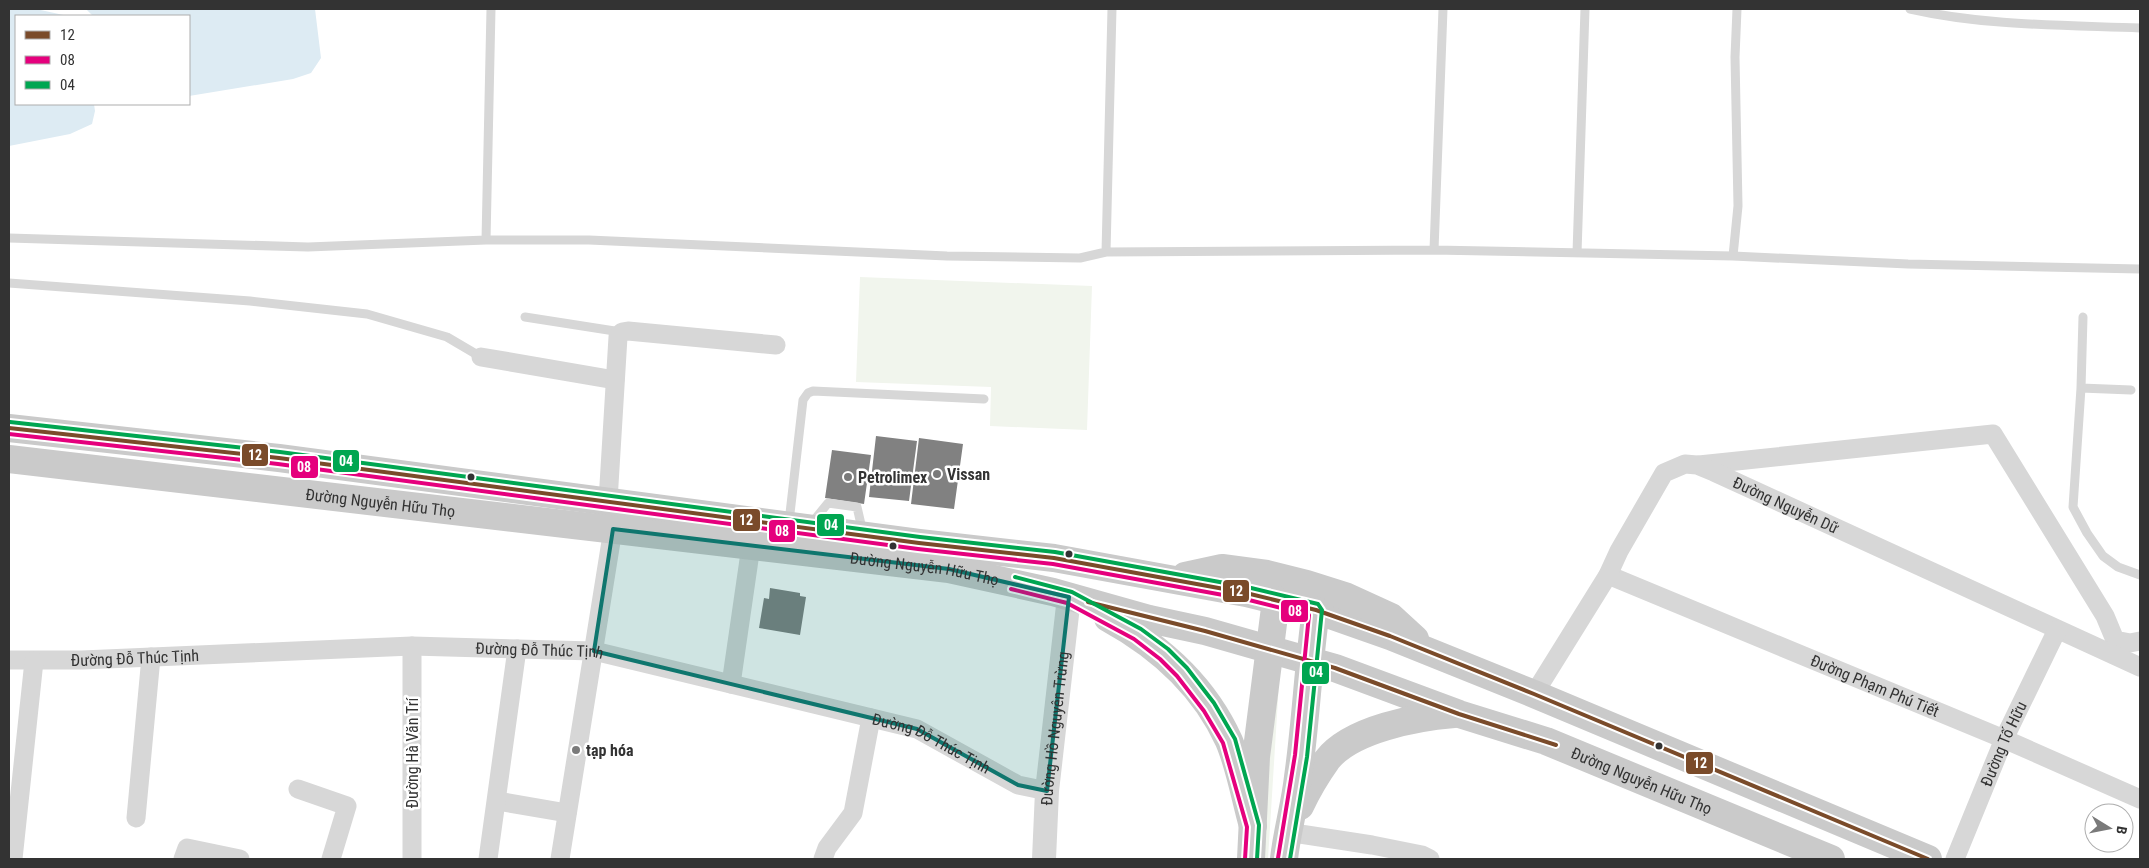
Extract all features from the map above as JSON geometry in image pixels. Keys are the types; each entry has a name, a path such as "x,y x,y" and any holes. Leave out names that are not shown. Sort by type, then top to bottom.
{"main road":[{"name":"Đường Nguyễn Hữu Thọ","path":"9,428 279,458 864,536 1054,558 1174,579 1276,600 1316,610 1426,651 1534,694 1928,859"},
{"name":"Đường Nguyễn Hữu Thọ","path":"9,459 751,546 987,576 1344,671 1460,714 1546,741 1831,859"},
{"path":"1174,579 1222,568 1267,574 1307,584 1346,596 1392,617 1426,651"},
{"path":"1069,597 1138,634 1164,654 1182,672 1209,707 1229,741 1253,826"},
{"path":"1251,859 1256,757 1276,600"},
{"path":"1284,859 1286,832 1298,778 1309,661 1316,610"},
{"path":"1286,832 1327,759 1343,745 1389,725 1415,718 1460,714"}],"street":[{"path":"608,501 618,337 622,332 628,331 776,345"},
{"path":"481,357 615,380"},
{"path":"1534,694 1608,574 1618,551 1664,473 1685,464 1697,465 1993,434 2105,616 2115,640 2130,643 2140,641"},
{"name":"Đường Nguyễn Dữ","path":"1697,465 2057,630 2140,665"},
{"path":"560,859 613,530"},
{"path":"731,684 751,546"},
{"name":"Đường Phạm Phú Tiết","path":"1608,574 2004,739 2140,800"},
{"name":"Đường Hồ Nguyên Trừng","path":"1044,859 1047,791 1069,597"},
{"name":"Đường Tố Hữu","path":"1955,859 2004,739 2057,630"},
{"name":"Đường Đỗ Thúc Tịnh","path":"9,660 151,657 412,646 594,651 917,729 1018,785 1047,791"},
{"name":"Đường Hà Văn Trí","path":"412,646 412,859"},
{"path":"488,859 517,649"},
{"path":"136,818 151,657"},
{"path":"13,859 34,660"},
{"path":"823,859 827,848 853,813 871,718"},
{"path":"298,789 347,806 331,859"},
{"path":"497,801 568,813"},
{"path":"1286,832 1372,845 1422,855 1430,859"},
{"path":"183,859 187,848 240,859"}],"lane":[{"path":"486,240 491,9"},
{"path":"1106,252 1112,9"},
{"path":"1434,250 1443,9"},
{"path":"1577,253 1585,9"},
{"path":"1733,256 1738,206 1735,57 1737,9"},
{"path":"1910,9 1945,17 2024,24 2140,28"},
{"path":"9,238 308,247 486,240 589,240 947,256 1080,258 1106,252 1434,250 1733,256 1908,264 2140,269"},
{"path":"9,283 250,301 366,314 447,337 481,357"},
{"path":"525,317 622,332"},
{"path":"2083,317 2081,388 2073,506 2103,556 2118,567 2140,575"},
{"path":"2081,388 2131,390"},
{"path":"798,526 800,419 804,400 808,393 814,391 984,400"}],"highlighted area":[{"path":"613,529 949,569 1069,597 1047,791 1018,785 917,729 594,651"}],"shaded area":[{"path":"36,9 63,15 15,15 15,105 94,105 95,111 92,124 70,134 9,146 9,10"},
{"path":"86,9 315,9 321,58 311,73 293,79 190,96 190,15 92,15"},
{"path":"860,277 1092,286 1087,430 990,426 991,387 856,382"},
{"path":"1279,683 1268,859 1261,859 1265,764"}],"building":[{"path":"876,436 917,441 909,501 869,497"},
{"name":"Vissan","path":"919,438 963,444 954,509 911,504"},
{"name":"Petrolimex","path":"832,450 871,455 864,504 825,498"},
{"path":"770,588 800,593 800,596 806,597 800,635 759,628 764,598 769,599"}],"transit line":[{"name":"04","path":"10,422 280,452 920,537 1055,552 1247,587 1318,604 1322,610 1307,757 1290,859"},
{"name":"12","path":"9,428 279,458 919,543 1054,558 1246,593 1316,610 1390,636 1534,694 1928,859"},
{"name":"08","path":"9,434 278,464 918,549 1053,564 1245,599 1309,615 1295,755 1278,858"},
{"name":"04","path":"1015,577 1072,592 1141,629 1168,649 1187,668 1214,703 1235,739 1259,825 1257,859"},
{"name":"08","path":"1011,589 1067,603 1134,639 1160,659 1177,676 1204,711 1223,743 1247,827 1245,859"},
{"name":"12","path":"1088,602 1205,631 1335,668 1459,714 1556,745"}],"place":[{"name":"Vissan","path":"937,474"},
{"name":"Petrolimex","path":"848,477"},
{"name":"tạp hóa","path":"576,750"}]}
